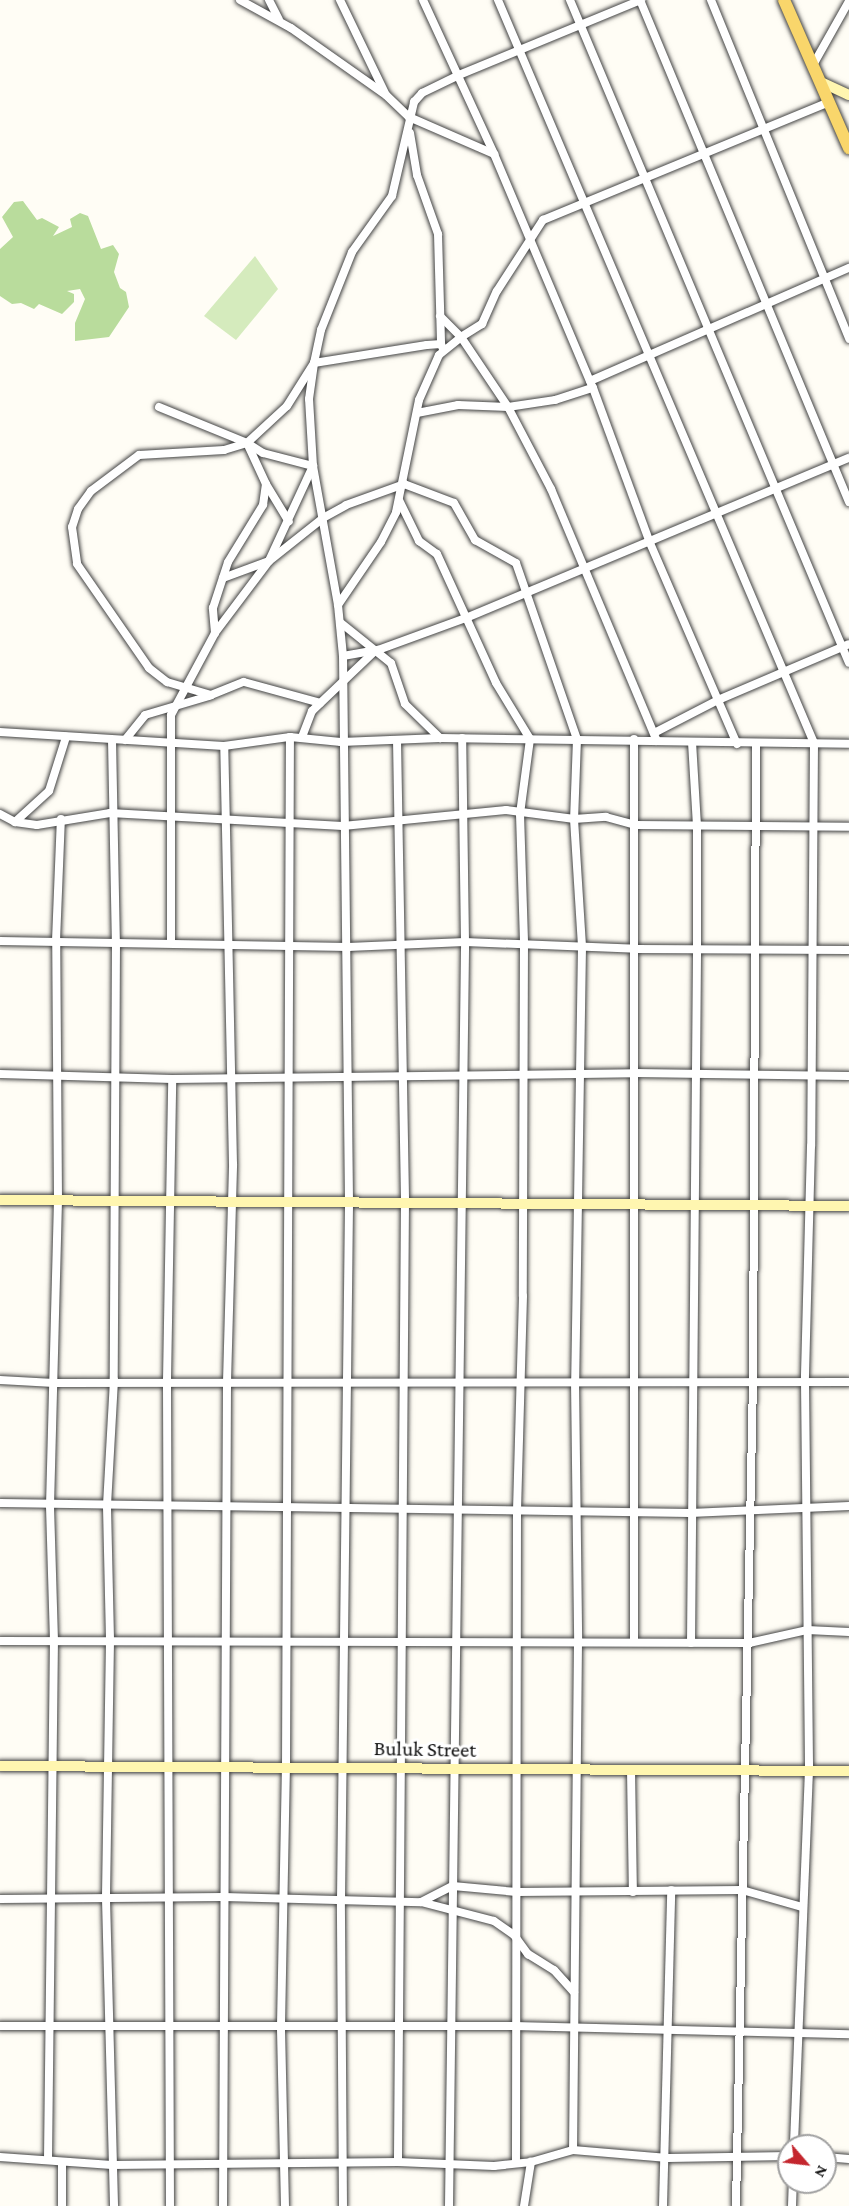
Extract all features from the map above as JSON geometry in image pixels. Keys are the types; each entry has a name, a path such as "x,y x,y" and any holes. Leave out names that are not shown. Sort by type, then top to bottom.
{"main road":[{"path":"784,0 849,148"}],"street":[{"path":"269,0 279,21"},
{"path":"340,0 386,95"},
{"path":"423,0 494,154 592,385 650,543 737,744"},
{"path":"498,0 586,201 648,356 814,743 810,1206 805,1382 809,1770 795,2134"},
{"path":"570,0 646,179 706,330 774,489 846,646 849,663"},
{"path":"440,738 405,704 391,663 378,650 341,626 313,466 309,399 321,330 352,252 392,196 405,153 409,117 422,93 459,75 641,0 764,305 849,502"},
{"path":"711,0 849,339"},
{"path":"245,1 279,21 386,95 409,117 494,154"},
{"path":"813,65 849,1"},
{"path":"821,82 849,95"},
{"path":"314,363 442,347 482,324 543,220 586,201 704,157 763,129 829,102"},
{"path":"343,2206 340,2163 341,1900 344,1509 349,1381 349,1075 348,947 341,742 343,656 338,604 381,542 399,500 404,484 406,449 419,400 442,347 438,234 415,169 409,117"},
{"path":"417,413 458,405 508,407 555,400 592,385 648,356 849,268"},
{"path":"440,316 461,337 508,407 551,489 656,737"},
{"path":"211,695 167,682 149,668 77,564 72,527 90,491 139,455 224,450 248,443 287,406 314,363"},
{"path":"159,407 248,443 262,453 313,466"},
{"path":"248,443 266,484 289,522"},
{"path":"343,656 378,650 465,618 583,568 650,543 849,458"},
{"path":"171,942 168,742 173,707 215,633 269,561 313,466"},
{"path":"215,633 213,608 223,578 263,505 266,484"},
{"path":"223,578 269,561 323,518 404,484 459,507 476,540 516,563 577,739 574,819 582,947 580,1204 575,1381 578,1642 573,2150"},
{"path":"399,500 419,541 438,554 496,683 530,739 520,814 524,943 523,1381 517,1510 514,1935 516,2162"},
{"path":"656,737 718,700 846,646"},
{"path":"302,737 312,711 378,650"},
{"path":"125,740 145,715 211,695 244,682 320,703"},
{"path":"0,732 224,746 290,737 341,742 440,738 634,739 656,737 692,743 849,744"},
{"path":"15,822 49,791 66,737"},
{"path":"285,2206 281,2025 286,1767 288,1381 286,1201 290,1075 288,824 290,737"},
{"path":"449,2206 454,2026 456,1510 461,1381 465,942 462,738"},
{"path":"634,739 636,825 632,1382 635,1511 634,1642"},
{"path":"112,740 110,813 116,942 113,1199 114,1380 107,1507 110,1641 106,1899 114,2206"},
{"path":"397,740 405,1201 401,1510 402,1901 398,2162"},
{"path":"691,1643 691,1382 697,950 697,826 692,743"},
{"path":"736,2206 739,2157 742,1890 753,1382 755,948 753,826 756,744"},
{"path":"223,2206 226,2164 224,1897 229,1642 227,1382 231,1077 224,746"},
{"path":"0,813 15,822 37,825 61,819 110,813 344,826 400,823 506,810 520,814 574,819 606,817 636,825 849,827"},
{"path":"48,2159 54,1641 50,1506 58,1198 56,941 61,819"},
{"path":"0,941 171,942 290,947 465,942 636,949 849,950"},
{"path":"0,1074 172,1078 636,1073 849,1076"},
{"path":"170,2206 167,1380 173,1199 172,1078"},
{"path":"0,1200 230,1199 849,1206"},
{"path":"0,1380 54,1383 114,1380 849,1382"},
{"path":"0,1503 169,1508 690,1513 849,1506"},
{"path":"0,1641 749,1643 807,1630 849,1632"},
{"name":"Buluk Street","path":"0,1766 226,1765 515,1771 849,1771"},
{"path":"631,1770 633,1892"},
{"path":"421,1902 453,1886 516,1892 742,1890 802,1907"},
{"path":"663,2206 668,2158 667,2030 671,1890"},
{"path":"0,1899 168,1900 224,1897 421,1902 494,1921 514,1935 520,1947 554,1970 574,1992"},
{"path":"0,2026 225,2024 514,2026 849,2034"},
{"path":"0,2157 112,2165 450,2162 494,2166 531,2162 573,2150 668,2158 777,2156"},
{"path":"62,2162 62,2206"},
{"path":"524,2206 531,2162"}],"green space":[{"path":"23,201 37,220 42,218 59,227 53,236 72,227 70,219 80,213 88,216 101,249 113,245 119,254 114,272 120,288 126,292 129,307 109,337 75,341 75,323 85,299 80,289 67,291 74,294 74,302 62,314 39,304 34,309 21,303 12,304 0,296 0,249 13,237 2,217 14,202"},
{"path":"255,256 278,289 236,340 204,316"}]}
